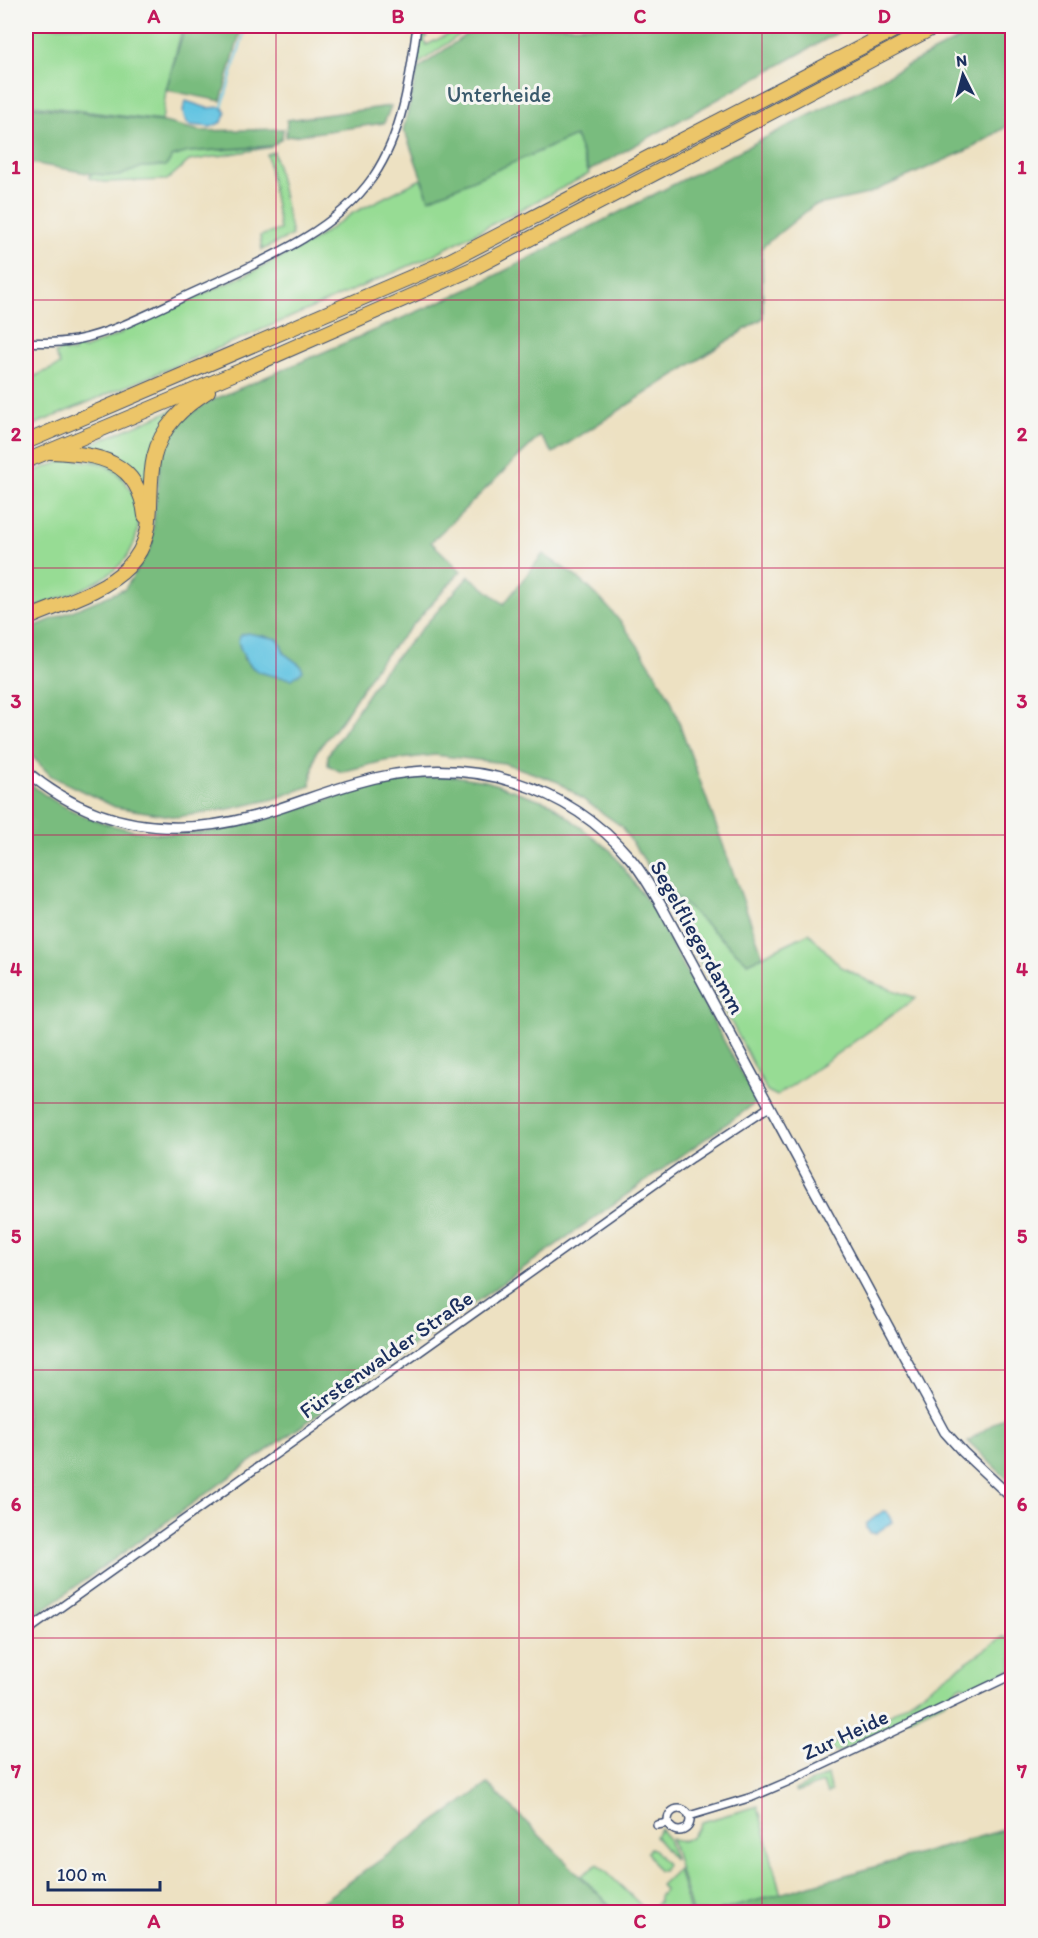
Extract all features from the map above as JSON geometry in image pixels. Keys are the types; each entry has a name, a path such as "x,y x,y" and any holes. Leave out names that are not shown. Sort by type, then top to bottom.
{"highway":[{"path":"26,442 451,260 902,26"},
{"path":"26,461 240,371 472,269 936,26"},
{"path":"26,619 89,591 120,574 135,559 147,533 151,515 152,466 164,433 179,413 195,399 240,371"},
{"path":"46,452 89,455 107,460 122,469 140,495 147,533"}],"street":[{"path":"26,342 57,342 77,339 160,309 282,251 332,219 371,180 386,153 405,103 417,26"},
{"name":"Segelfliegerdamm","path":"26,771 62,797 95,813 134,824 167,828 234,821 379,777 438,770 481,774 538,790 571,807 604,831 639,870 662,907 945,1432 1012,1498"},
{"name":"Fürstenwalder Straße","path":"26,1632 692,1158 769,1107"},
{"name":"Zur Heide","path":"689,1816 752,1797 787,1782 1012,1675"},
{"name":"Zur Heide","path":"675,1809 685,1811 689,1816 688,1827 681,1831 674,1830 668,1823 668,1816 675,1809"},
{"name":"Zur Heide","path":"657,1825 668,1823"}],"green space":[{"path":"26,26 183,26 166,90 162,121 26,104"},
{"path":"185,26 242,26 221,101 166,90"},
{"path":"422,26 425,26 423,35 427,36 424,40 427,45 464,26 472,26 417,65"},
{"name":"Unterheide","path":"478,26 848,26 589,171 575,136 429,199 403,131 418,69"},
{"path":"984,26 1012,26 1012,123 972,148 868,194 813,206 762,247 763,318 553,453 540,436 431,542 461,571 377,665 344,717 316,752 310,786 274,799 177,817 115,807 51,776 26,750 26,630 125,589 151,547 161,455 178,423 206,403 467,290","holes":["264,636 278,639 285,654 300,665 262,673 250,666 243,658"]},
{"path":"26,106 164,122 200,131 283,129 282,138 272,146 188,152 172,157 166,166 142,167 119,176 93,174 31,163 26,159"},
{"path":"391,106 384,123 286,137 287,120"},
{"path":"575,136 589,174 425,259 26,428 26,380 60,365 55,353 61,349 65,352 74,352 74,346 79,345 80,349 84,349 254,271 308,244 353,213 421,179 429,199"},
{"path":"272,147 189,161 167,180 104,182 89,178 93,174 119,176 142,167 166,166 172,157 188,152"},
{"path":"274,152 292,235 262,250 260,236 280,230 267,154"},
{"path":"177,408 173,414 148,505 140,487 77,450"},
{"path":"69,459 102,464 119,475 129,487 135,501 138,516 137,531 133,545 125,559 105,577 72,594 26,611 26,474"},
{"path":"543,554 580,580 611,610 643,654 671,700 763,956 748,963 657,879 621,826 558,782 504,763 435,755 384,761 341,772 328,765 328,755 381,674 469,576 504,604"},
{"path":"454,776 486,781 550,803 611,851 651,906 757,1102 37,1614 26,1609 26,779 40,792 92,819 152,833 180,834 207,832 262,820 382,783 413,778"},
{"path":"657,879 748,963 809,933 840,966 868,981 916,998 777,1096 767,1091"},
{"path":"1012,1411 1012,1484 968,1441"},
{"path":"1003,1637 1012,1640 1012,1669 971,1688 962,1685 944,1702 838,1752 834,1751 829,1744 859,1736"},
{"path":"827,1775 831,1792 827,1794 823,1783 796,1792 795,1790"},
{"path":"488,1784 616,1912 307,1912"},
{"path":"758,1806 781,1895 716,1912 692,1912 671,1839 686,1840 702,1822"},
{"path":"1012,1824 1012,1912 716,1912 1003,1830"},
{"path":"660,1829 668,1838 674,1860 655,1836"},
{"path":"650,1848 655,1850 666,1864 663,1871 658,1871 647,1852"},
{"path":"598,1864 648,1912 617,1912 581,1876"},
{"path":"678,1869 690,1912 648,1912 659,1902 659,1896 665,1890 661,1885"}],"water":[{"path":"186,101 207,108 222,107 226,112 222,122 211,127 189,125 183,114"},
{"path":"247,633 278,639 285,654 300,665 303,671 292,679 257,671 246,660 238,641 241,635"},
{"path":"883,1511 887,1512 892,1522 876,1533 871,1533 866,1528 866,1524"}],"waterway":[{"path":"222,107 246,26"}]}
